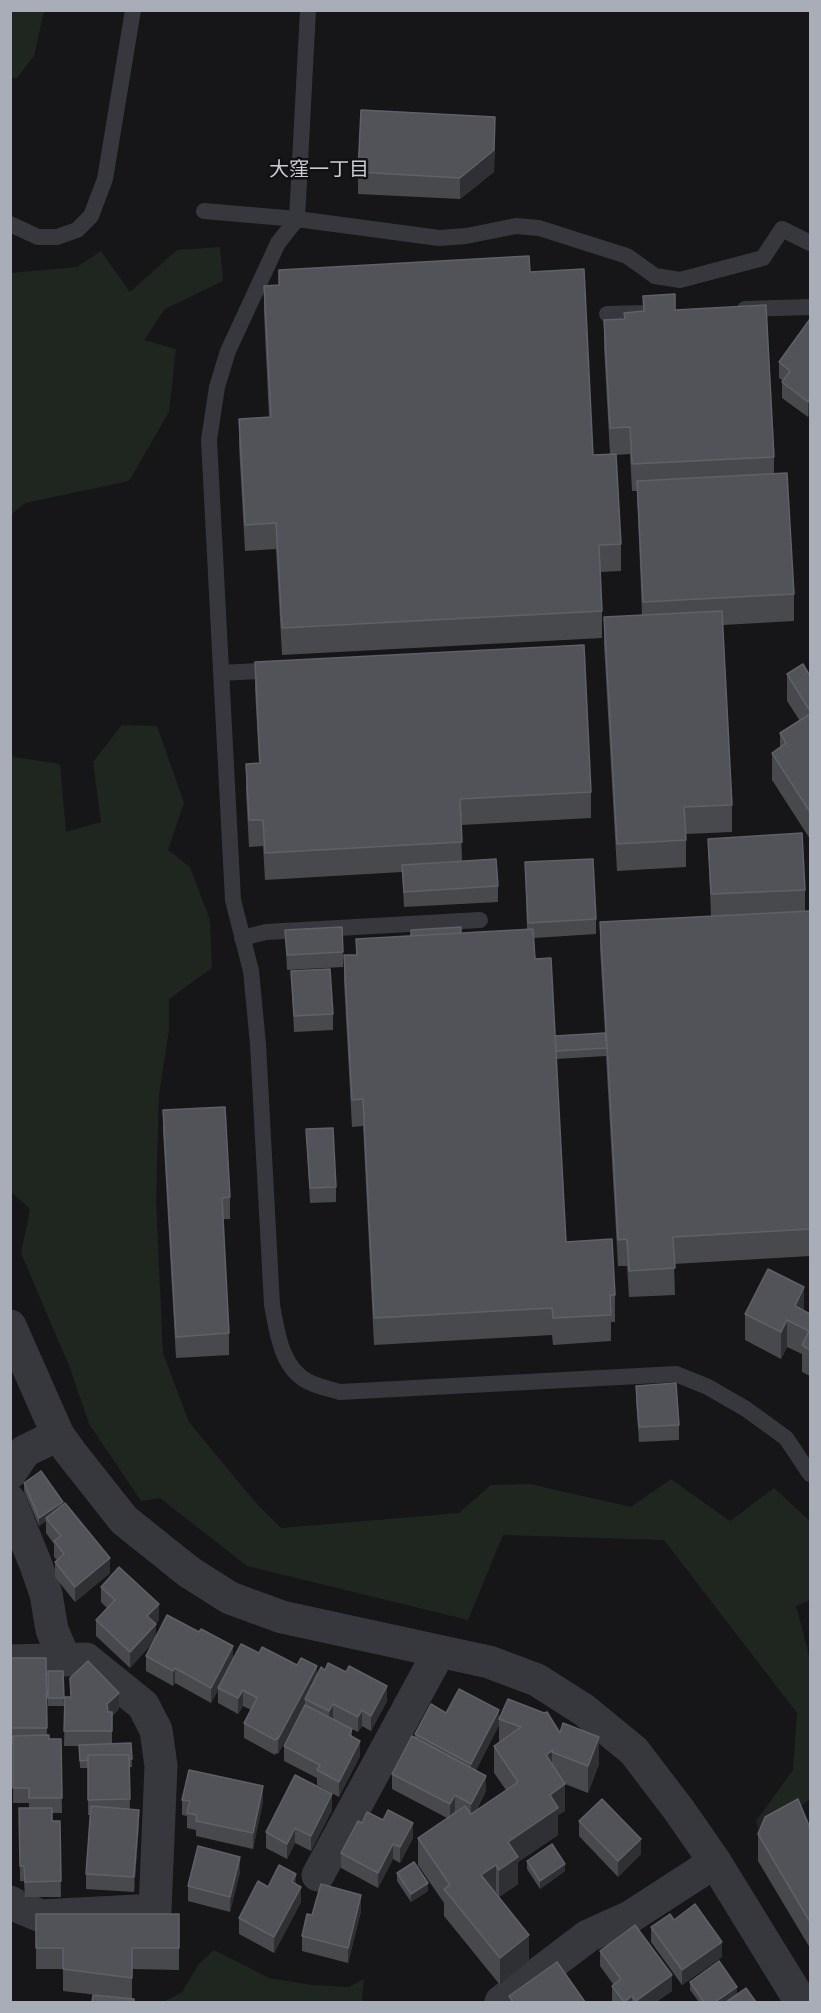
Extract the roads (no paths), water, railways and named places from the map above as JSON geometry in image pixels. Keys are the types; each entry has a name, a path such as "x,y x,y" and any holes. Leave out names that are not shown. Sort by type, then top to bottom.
{"street":[{"path":"10,1326 58,1435 124,1520 189,1572 230,1598 282,1617 489,1662 537,1680 584,1710 634,1751 715,1862 801,2002"},
{"path":"10,1473 25,1451 58,1435"},
{"path":"10,1501 36,1565 46,1594 52,1630 65,1660"},
{"path":"318,1875 439,1652"},
{"path":"10,1660 86,1659 143,1706 156,1730 161,1766 155,1910 41,1916 10,1902"},
{"path":"501,2002 588,1936 630,1917 715,1862"}],"lane":[{"path":"10,224 38,237 57,237 77,230 91,216 105,179 132,10"},
{"path":"308,10 297,219 278,243 228,351 217,387 209,440 233,900 250,971 258,1044 272,1305 278,1339 289,1365 307,1382 340,1392 676,1374 708,1387 746,1409 786,1438 810,1474"},
{"path":"204,211 297,219 439,238 466,236 516,226 539,228 627,256 655,276 680,280 763,258 782,229 810,243"},
{"path":"727,310 810,307"},
{"path":"607,314 667,312"},
{"path":"221,673 292,670"},
{"path":"242,938 266,932 480,920"}],"district":[{"name":"大窪一丁目","path":"319,170"}]}
